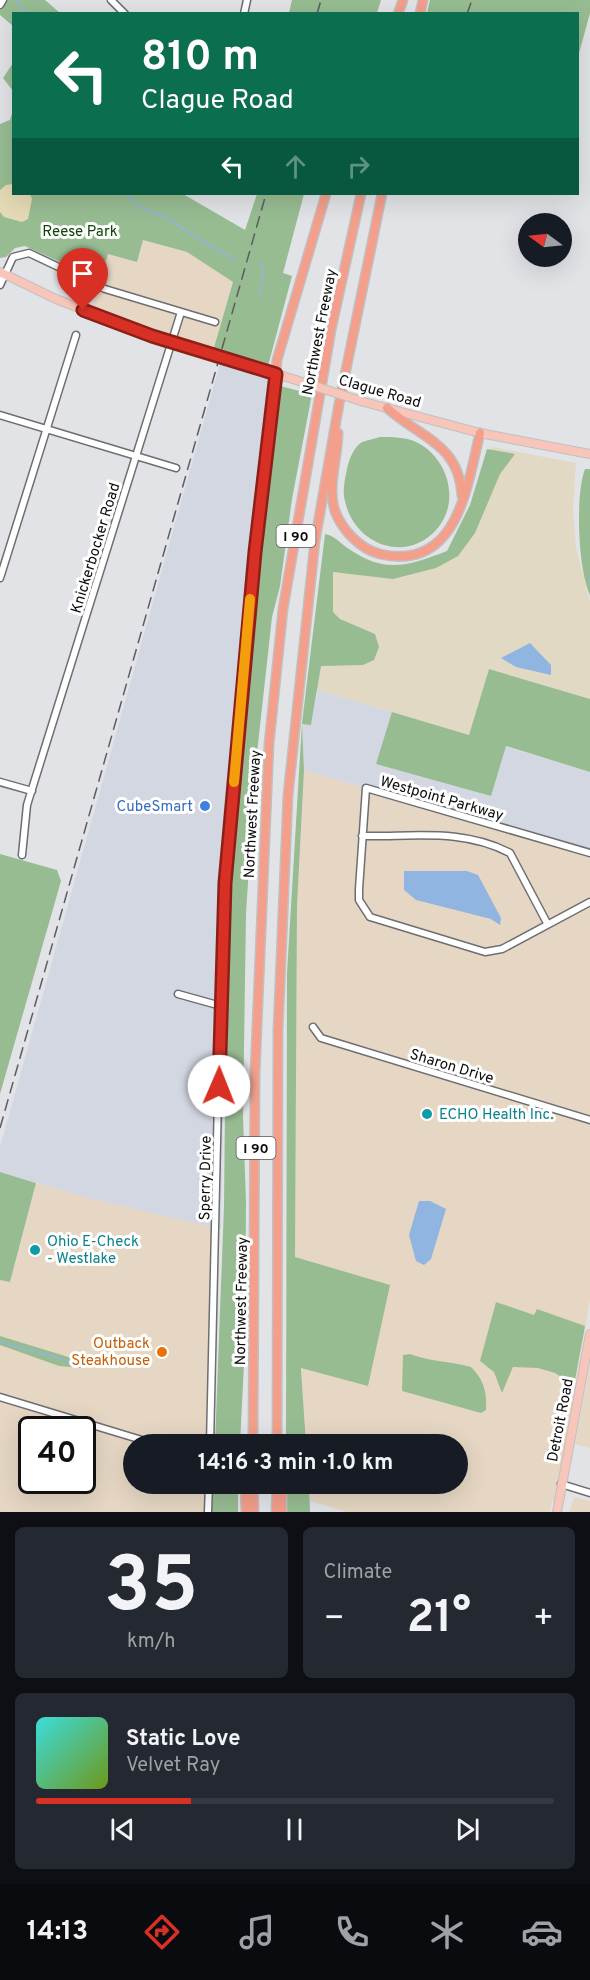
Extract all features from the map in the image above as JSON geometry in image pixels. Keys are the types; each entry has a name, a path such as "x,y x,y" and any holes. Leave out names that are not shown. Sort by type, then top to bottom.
{"highway":[{"path":"276,374 277,360 326,195"},
{"name":"Northwest Freeway","path":"253,1434 255,1061 269,744 283,609 331,330 361,195"},
{"name":"I 90","path":"278,1434 279,1010 288,795 312,564 337,411 382,195"},
{"path":"387,408 397,418 427,434 451,457 461,486 462,505"},
{"path":"337,411 338,442 333,480 335,510 356,542 372,552 391,556 411,555 442,540 457,520 480,433"},
{"path":"249,1434 252,1413"},
{"path":"246,1494 246,1512"},
{"path":"253,1494 254,1512"},
{"path":"276,1512 277,1494"},
{"path":"282,1494 282,1512"}],"main road":[{"name":"Clague Road","path":"3,273 83,310 152,336 364,402 480,433 590,454"},
{"name":"Detroit Road","path":"557,1512 590,1334"}],"street":[{"path":"0,5 3,0"},
{"path":"111,0 123,12"},
{"path":"0,285 3,273 13,257 29,253 105,289 216,322"},
{"name":"Knickerbocker Road","path":"22,855 27,805 181,312"},
{"path":"0,578 76,335"},
{"name":"Sperry Drive","path":"210,1434 225,883 255,552 276,374"},
{"path":"0,415 176,468"},
{"path":"0,782 32,791"},
{"name":"Westpoint Parkway","path":"590,853 366,788 359,900 370,917 485,952 502,949 590,902"},
{"path":"362,836 458,835 501,848 510,853 547,923"},
{"path":"178,993 221,1006"},
{"name":"Sharon Drive","path":"313,1027 321,1038 329,1041 590,1120"},
{"path":"0,1397 123,1434"},
{"path":"561,1484 590,1493"},
{"path":"208,1512 209,1494"}],"shaded area":[{"path":"143,240 187,252 233,282 213,351 91,310 108,253"},
{"path":"221,360 274,375 227,916 221,1229 92,1199 0,1172 0,1147"},
{"path":"492,447 576,463 573,510 576,548 590,601 590,699 489,669 469,735 314,689 329,559 382,573 444,559 478,506"},
{"path":"318,690 590,772 590,853 304,770 302,723 311,725"},
{"path":"304,770 590,853 590,1300 555,1501 552,1501 550,1512 347,1512 310,1501 310,1494 468,1494 468,1434 305,1434 295,1257 297,906"},
{"path":"36,1183 215,1228 208,1434 123,1434 123,1494 207,1494 206,1512 0,1512 0,1280 10,1282"},
{"path":"590,1365 590,1448 575,1444"},
{"path":"574,1497 590,1501 590,1512 569,1512"}],"green space":[{"path":"0,0 45,0 59,12 12,12 12,25 0,15"},
{"path":"292,0 381,0 377,12 289,12"},
{"path":"430,0 590,0 590,13 579,53 579,12 427,12"},
{"path":"12,64 12,90 3,78"},
{"name":"Reese Park","path":"12,113 12,195 185,195 245,230 257,195 304,195 283,273 292,276 268,366 213,351 233,282 187,252 143,240 137,262 108,254 100,280 25,246 15,248 6,257 0,258 0,124 10,120"},
{"path":"280,386 312,394 292,499 280,586 272,617 256,762 246,913 243,1116 246,1202 245,1344 240,1434 215,1434 224,1206 227,916 258,556"},
{"path":"380,437 407,439 427,449 437,459 448,482 448,507 444,519 424,540 410,546 396,547 370,538 350,516 345,501 345,481 354,451 362,442"},
{"path":"487,449 515,454 500,474 475,533 458,556 436,568 393,579 333,572 333,612 340,619 375,634 379,647 374,660 363,665 321,666 311,725 302,724 304,770 297,906 295,1257 390,1285 368,1386 301,1368 305,1434 286,1434 287,973 302,723 325,534 374,562 386,565 409,564 447,551 470,505"},
{"path":"585,469 590,469 590,595 583,568 579,532 580,496"},
{"path":"489,669 590,699 590,772 506,746 491,796 376,764 392,712 469,735"},
{"path":"0,854 57,870 61,881 0,1094"},
{"path":"0,1172 36,1183 10,1282 0,1280"},
{"path":"496,1302 534,1315 537,1309 585,1326 574,1385 555,1373 538,1368 513,1367 502,1393 494,1372 480,1361"},
{"path":"0,1336 75,1359 80,1362 81,1368 59,1366 0,1345"},
{"path":"410,1354 471,1367 484,1387 486,1410 481,1413 402,1391 403,1355"},
{"path":"213,1494 238,1494 238,1512 212,1512"},
{"path":"287,1494 309,1494 310,1512 287,1512"}],"sand":[{"path":"12,184 12,195 30,195 32,199 28,219 22,222 4,217 0,212 0,190 6,185"}],"water":[{"path":"530,643 551,665 551,675 516,667 501,658"},
{"path":"404,871 467,871 478,875 501,918 500,925 491,919 416,900 404,890"},
{"path":"419,1201 430,1201 446,1209 431,1259 424,1265 416,1261 409,1235"}],"waterway":[{"path":"16,0 25,12"},
{"path":"128,195 141,207 170,220 210,246 236,259"},
{"path":"259,264 264,266 260,297"},
{"path":"590,575 590,584"},
{"path":"0,1342 79,1364"}],"railway":[{"path":"318,12 321,0"},
{"path":"468,12 472,0"},
{"path":"0,1128 266,195"}],"slow traffic":[{"path":"234,782 250,599"}],"place":[{"name":"CubeSmart","path":"205,806"},
{"name":"ECHO Health Inc.","path":"427,1114"},
{"name":"Ohio E-Check - Westlake","path":"35,1250"},
{"name":"Outback Steakhouse","path":"162,1352"}],"route":[{"path":"83,310 152,336 276,374 255,552 225,883 219,1086"}]}
